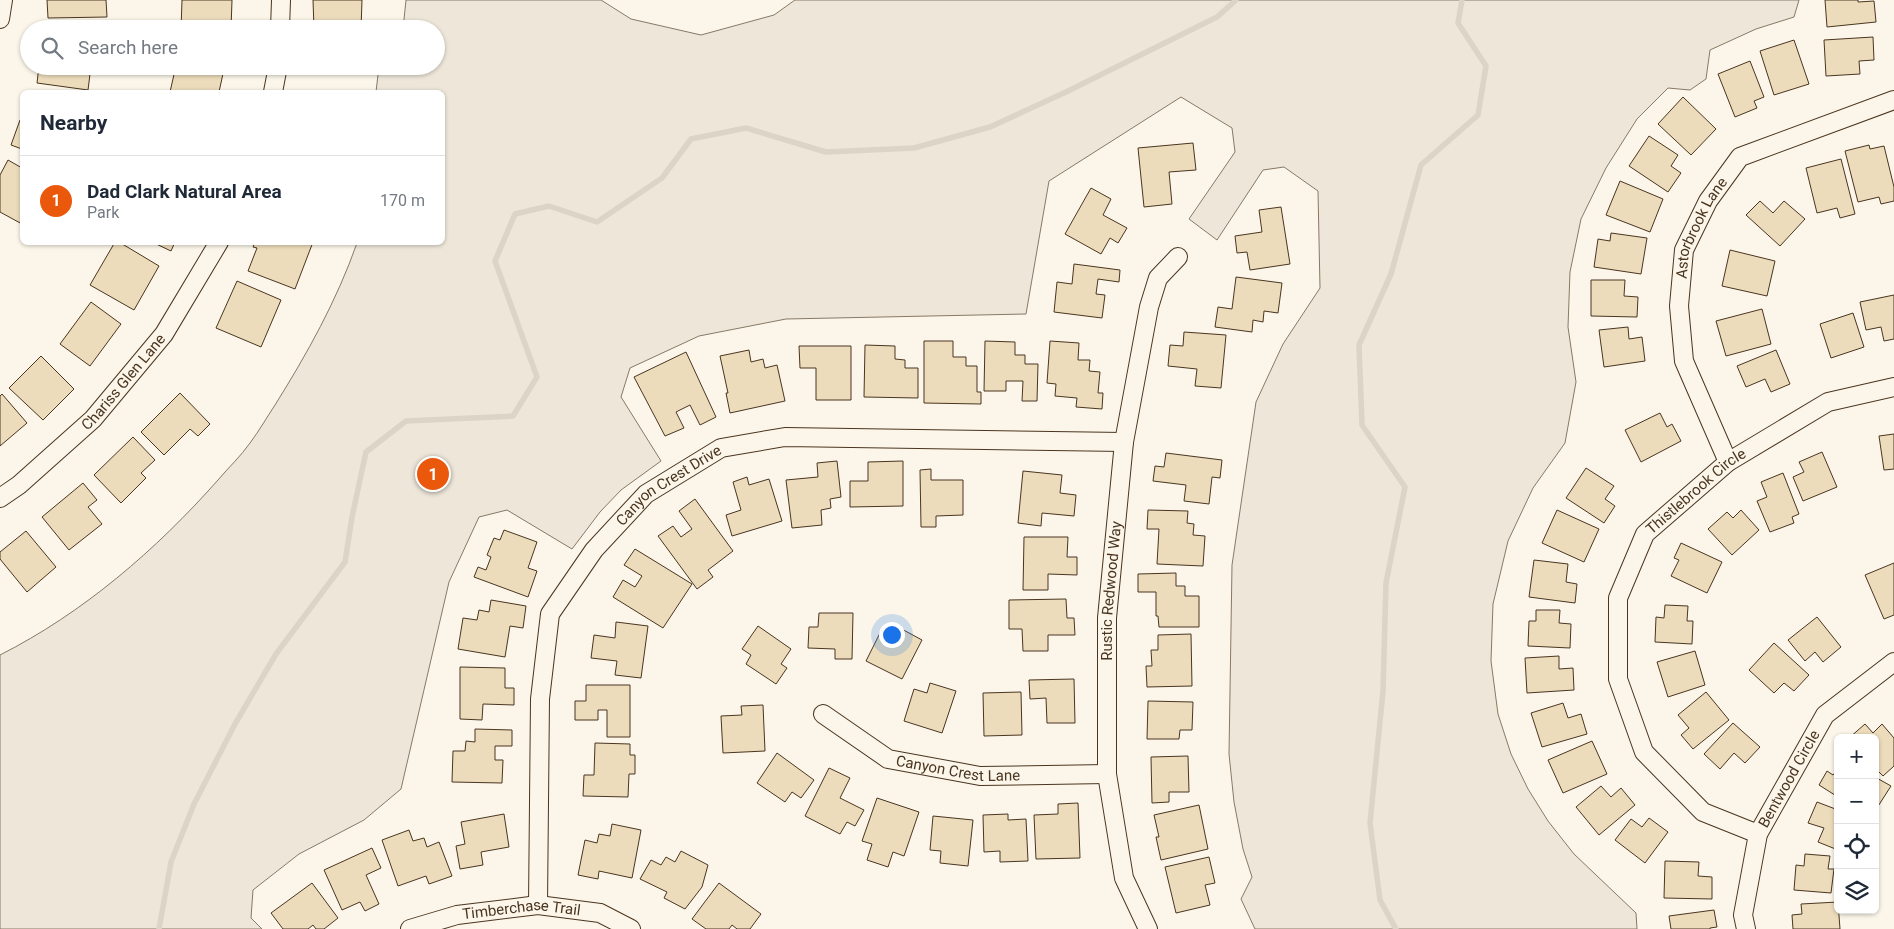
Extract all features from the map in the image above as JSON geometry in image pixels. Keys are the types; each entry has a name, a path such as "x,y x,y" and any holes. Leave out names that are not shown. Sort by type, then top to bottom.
{"street":[{"path":"0,19 3,0"},
{"path":"280,20 281,0"},
{"path":"273,90 276,75"},
{"name":"Astorbrook Lane","path":"1728,462 1684,361 1679,306 1684,250 1708,201 1740,157 1894,100"},
{"name":"Chariss Glen Lane","path":"0,498 19,485 93,419 164,334 217,245"},
{"name":"Rustic Redwood Way","path":"1148,929 1124,878 1107,774 1107,618 1124,442 1149,307 1158,278 1178,257"},
{"name":"Thistlebrook Circle","path":"1758,834 1703,812 1644,752 1618,679 1618,598 1644,534 1728,462 1828,402 1894,387"},
{"name":"Canyon Crest Drive","path":"538,905 540,699 550,614 594,550 646,494 721,448 784,437 1124,442"},
{"name":"Bentwood Circle","path":"1746,929 1743,915 1758,834 1825,715 1894,662"},
{"name":"Canyon Crest Lane","path":"823,714 888,760 980,776 1107,774"},
{"name":"Timberchase Trail","path":"410,929 457,915 538,905 600,913 631,929"}],"shaded area":[{"path":"406,0 601,0 631,19 701,35 774,15 795,0 1799,0 1794,17 1756,29 1710,50 1706,79 1690,90 1668,88 1637,119 1606,168 1581,219 1570,272 1568,327 1576,382 1565,443 1533,488 1508,541 1493,604 1491,661 1498,714 1511,754 1528,789 1548,821 1574,854 1636,913 1637,929 1255,929 1241,899 1252,877 1243,849 1234,802 1229,754 1232,565 1256,402 1283,344 1320,288 1318,191 1284,167 1263,170 1217,240 1189,219 1235,152 1232,128 1181,97 1049,181 1026,314 786,319 699,336 630,368 621,397 661,461 621,490 600,512 572,549 507,510 479,517 449,582 401,789 364,820 299,854 253,890 251,918 262,929 0,929 0,655 60,620 117,578 169,531 239,457 260,429 310,346 331,306 356,245 445,245 445,90 376,90 378,75 445,75 445,20 404,20"}],"building":[{"path":"47,0 106,0 107,17 48,18"},
{"path":"182,0 232,0 231,20 181,20"},
{"path":"313,0 362,0 361,20 314,20"},
{"path":"1825,0 1874,1 1876,22 1827,27"},
{"path":"1873,37 1874,60 1859,61 1860,74 1826,76 1824,40"},
{"path":"1794,40 1809,84 1774,95 1760,51"},
{"path":"1750,61 1764,97 1754,101 1757,108 1735,117 1718,74"},
{"path":"38,75 90,75 88,90 37,83"},
{"path":"174,75 223,75 219,90 170,90"},
{"path":"1683,97 1716,129 1691,155 1658,124"},
{"path":"20,120 20,148 11,145"},
{"path":"1649,136 1678,155 1671,166 1681,173 1668,192 1629,166"},
{"path":"1193,143 1196,170 1169,172 1172,204 1144,207 1138,148"},
{"path":"1869,145 1870,149 1884,146 1894,187 1894,201 1881,204 1879,197 1858,202 1845,151"},
{"path":"1841,159 1855,214 1840,218 1837,208 1817,213 1806,168"},
{"path":"8,160 20,167 20,223 0,212 0,175"},
{"path":"1620,181 1663,199 1650,232 1606,215"},
{"path":"1091,188 1111,199 1103,215 1127,228 1118,243 1110,238 1101,254 1065,234"},
{"path":"1760,201 1773,213 1784,201 1805,219 1780,246 1746,215"},
{"path":"1281,207 1290,264 1250,270 1247,252 1237,253 1235,236 1262,232 1259,210"},
{"path":"1611,233 1647,238 1641,274 1594,267 1598,239 1610,241"},
{"path":"113,245 124,245 159,266 134,310 90,285"},
{"path":"158,245 174,245 171,251"},
{"path":"254,245 312,245 295,289 248,271 257,248 253,247"},
{"path":"1730,250 1775,261 1767,296 1722,286"},
{"path":"1074,264 1120,270 1119,282 1098,279 1096,294 1105,295 1102,318 1054,312 1057,282 1072,284"},
{"path":"1236,277 1282,283 1278,313 1264,311 1263,322 1253,320 1252,332 1215,327 1218,307 1232,309"},
{"path":"1591,280 1625,280 1624,296 1638,297 1637,317 1591,316"},
{"path":"237,281 281,300 261,347 216,328"},
{"path":"1894,295 1894,339 1884,341 1881,327 1866,330 1860,302"},
{"path":"91,302 121,324 90,366 60,344"},
{"path":"1762,309 1771,344 1726,356 1716,321"},
{"path":"1853,313 1864,347 1831,358 1820,324"},
{"path":"1628,327 1629,339 1642,337 1645,361 1604,367 1599,330"},
{"path":"1184,332 1226,335 1221,388 1195,386 1197,369 1168,366 1170,345 1183,346"},
{"path":"924,341 953,341 953,357 966,357 966,366 977,366 977,392 981,392 981,404 924,403"},
{"path":"985,341 1015,342 1015,355 1025,355 1025,364 1038,364 1037,401 1022,401 1023,381 1006,381 1006,391 984,391"},
{"path":"1050,341 1079,343 1078,360 1090,360 1089,371 1100,372 1098,393 1103,393 1102,409 1076,407 1077,398 1055,396 1056,384 1047,383"},
{"path":"865,345 895,346 895,359 905,360 905,368 918,368 918,398 864,397"},
{"path":"799,346 851,346 851,400 816,400 816,368 800,368"},
{"path":"749,350 751,362 763,359 765,368 777,365 785,401 730,413 720,356"},
{"path":"1776,350 1790,384 1771,392 1765,379 1746,387 1737,366"},
{"path":"686,352 716,417 700,425 690,405 676,412 684,428 665,436 634,377"},
{"path":"41,356 74,389 43,420 9,388"},
{"path":"180,393 210,424 198,436 190,429 164,455 141,432"},
{"path":"2,394 27,423 0,446 0,396"},
{"path":"1660,413 1667,427 1672,424 1681,441 1641,462 1625,430"},
{"path":"1894,434 1894,469 1884,470 1879,436"},
{"path":"133,437 155,460 141,473 146,478 121,503 94,475"},
{"path":"1822,452 1837,487 1803,501 1793,477 1804,472 1799,462"},
{"path":"1166,453 1222,460 1220,478 1212,477 1209,504 1184,501 1186,485 1153,481 1155,466 1164,467"},
{"path":"837,461 841,497 830,499 831,508 821,510 822,525 792,528 786,480 818,477 817,463"},
{"path":"903,461 903,506 850,507 850,481 868,481 868,462"},
{"path":"1586,468 1614,486 1605,499 1615,506 1604,523 1566,498"},
{"path":"931,469 931,480 963,480 963,515 936,516 936,527 921,527 920,470"},
{"path":"1023,471 1062,475 1060,493 1076,495 1074,516 1042,513 1041,526 1018,523"},
{"path":"1783,473 1799,514 1792,517 1794,523 1770,532 1757,501 1767,497 1761,482"},
{"path":"747,477 749,485 769,479 782,521 732,536 726,515 741,510 733,482"},
{"path":"83,483 97,500 88,507 102,524 69,550 42,517"},
{"path":"695,499 733,551 708,570 713,577 697,589 658,536 673,526 681,537 692,529 679,511"},
{"path":"1148,510 1188,511 1187,523 1194,524 1193,535 1205,536 1203,566 1157,564 1159,529 1147,529"},
{"path":"1557,510 1599,529 1584,562 1542,543"},
{"path":"1741,510 1759,530 1732,555 1708,529 1727,512 1733,518"},
{"path":"504,530 537,542 528,568 537,571 528,597 474,577 478,567 486,570 491,557 487,555 494,538 500,540"},
{"path":"26,531 56,567 27,592 0,559 0,552"},
{"path":"1024,537 1068,537 1067,557 1077,557 1077,575 1048,574 1048,590 1023,590"},
{"path":"1681,543 1722,562 1707,593 1671,576 1679,560 1674,558"},
{"path":"635,549 692,584 663,628 613,597 623,580 635,587 642,576 624,565"},
{"path":"1534,560 1568,564 1566,582 1577,584 1575,603 1529,597"},
{"path":"1894,563 1894,615 1884,619 1865,575"},
{"path":"1176,573 1176,586 1185,586 1185,596 1199,596 1199,627 1159,627 1158,616 1156,616 1156,592 1138,592 1138,574"},
{"path":"1066,599 1067,618 1074,618 1075,635 1048,635 1048,651 1023,651 1022,629 1009,629 1009,600"},
{"path":"491,600 526,606 523,628 510,626 505,657 458,649 463,618 477,620 479,610 489,612"},
{"path":"1665,605 1688,606 1687,621 1693,621 1692,644 1655,642 1656,617 1664,618"},
{"path":"1536,610 1560,610 1559,623 1571,624 1570,648 1528,646 1529,621 1536,621"},
{"path":"819,613 853,613 852,659 835,659 835,649 808,648 809,627 818,627"},
{"path":"1817,617 1841,647 1823,662 1815,652 1805,661 1788,640"},
{"path":"616,622 648,626 641,678 615,675 617,661 591,658 594,635 615,638"},
{"path":"758,626 791,649 781,664 787,668 776,684 746,664 751,655 742,649"},
{"path":"898,627 922,640 902,679 866,661 881,631 893,637"},
{"path":"1191,634 1192,686 1147,687 1146,666 1152,666 1151,650 1158,650 1158,635"},
{"path":"1774,643 1809,675 1794,691 1784,683 1774,693 1749,670"},
{"path":"1695,651 1705,685 1668,697 1657,662"},
{"path":"1559,656 1559,669 1573,668 1574,690 1527,693 1525,658"},
{"path":"460,667 505,668 505,688 514,688 514,705 483,704 482,720 460,719"},
{"path":"1074,679 1075,723 1047,723 1046,698 1030,699 1029,680"},
{"path":"930,683 956,691 942,733 904,721 914,689 927,693"},
{"path":"586,685 630,685 630,737 607,737 607,710 598,710 598,720 575,720 575,701 586,701"},
{"path":"1021,692 1022,735 984,736 983,693"},
{"path":"1706,692 1729,720 1693,749 1681,735 1689,728 1678,715"},
{"path":"1148,701 1193,702 1192,730 1180,730 1179,739 1147,739"},
{"path":"1563,703 1568,718 1581,714 1587,734 1542,747 1531,713"},
{"path":"763,705 765,751 723,753 721,716 742,715 741,706"},
{"path":"1733,723 1760,747 1745,763 1734,753 1720,769 1704,754"},
{"path":"1865,724 1873,733 1882,724 1894,738 1894,766 1883,776 1879,772 1879,734 1854,734"},
{"path":"475,729 512,730 512,746 495,746 495,760 503,760 502,783 452,782 453,751 465,751 466,741 475,742"},
{"path":"1592,741 1607,774 1563,793 1548,760"},
{"path":"595,743 630,744 630,755 635,755 635,774 629,774 628,797 583,796 584,775 594,775"},
{"path":"777,753 814,780 801,798 792,792 785,802 757,783"},
{"path":"1188,756 1189,792 1169,792 1169,802 1152,803 1151,757"},
{"path":"829,768 850,778 840,798 864,810 855,826 847,822 840,834 805,816"},
{"path":"1827,771 1834,774 1834,794 1819,785"},
{"path":"1879,779 1891,786 1879,805"},
{"path":"1601,786 1611,797 1621,788 1635,805 1599,835 1576,807"},
{"path":"877,798 919,812 904,856 893,852 888,867 867,860 872,844 862,841"},
{"path":"1817,802 1834,808 1834,848 1818,842 1824,828 1808,823"},
{"path":"1078,803 1080,858 1036,859 1034,815 1058,814 1058,804"},
{"path":"1199,805 1208,849 1161,860 1156,837 1159,837 1154,815"},
{"path":"504,814 509,847 481,852 483,865 460,869 456,846 465,844 461,822"},
{"path":"1008,814 1008,820 1026,819 1028,861 1000,862 1000,851 984,852 983,815"},
{"path":"933,816 973,820 968,866 940,863 941,851 930,850"},
{"path":"1649,818 1668,832 1645,863 1615,840 1631,819 1642,827"},
{"path":"612,824 641,830 632,878 599,871 598,879 578,875 585,840 597,843 599,834 610,836"},
{"path":"409,830 413,841 424,838 427,847 439,842 452,876 429,884 426,876 398,886 382,840"},
{"path":"372,848 381,868 366,875 379,904 365,911 360,902 342,910 324,870"},
{"path":"681,851 708,865 702,887 685,909 664,898 667,892 640,879 651,860 661,865 666,857 675,862"},
{"path":"1805,854 1830,856 1828,869 1834,869 1831,893 1794,890 1796,865 1804,866"},
{"path":"1209,857 1215,883 1205,885 1210,905 1176,913 1165,867"},
{"path":"1665,861 1699,862 1698,876 1712,877 1712,899 1664,898"},
{"path":"312,883 338,918 324,929 316,929 313,925 308,929 283,929 271,913"},
{"path":"719,883 761,914 750,929 737,929 732,925 729,929 706,929 692,919"},
{"path":"1834,902 1834,914 1839,914 1840,929 1793,929 1792,915 1802,914 1801,904"},
{"path":"1714,910 1717,927 1710,929 1671,929 1669,916"}],"waterway":[{"path":"159,929 171,862 194,804 235,724 276,654 345,562 352,517 366,452 406,421 513,416 537,377 495,261 515,214 549,206 597,222 662,178 691,139 746,128 826,152 914,148 990,127 1066,92 1217,17 1236,0"},
{"path":"1396,929 1380,900 1370,823 1383,691 1386,583 1405,487 1362,425 1359,345 1391,274 1421,165 1478,115 1486,66 1458,23 1462,0"}],"place":[{"name":"Dad Clark Natural Area","path":"433,474"}]}
